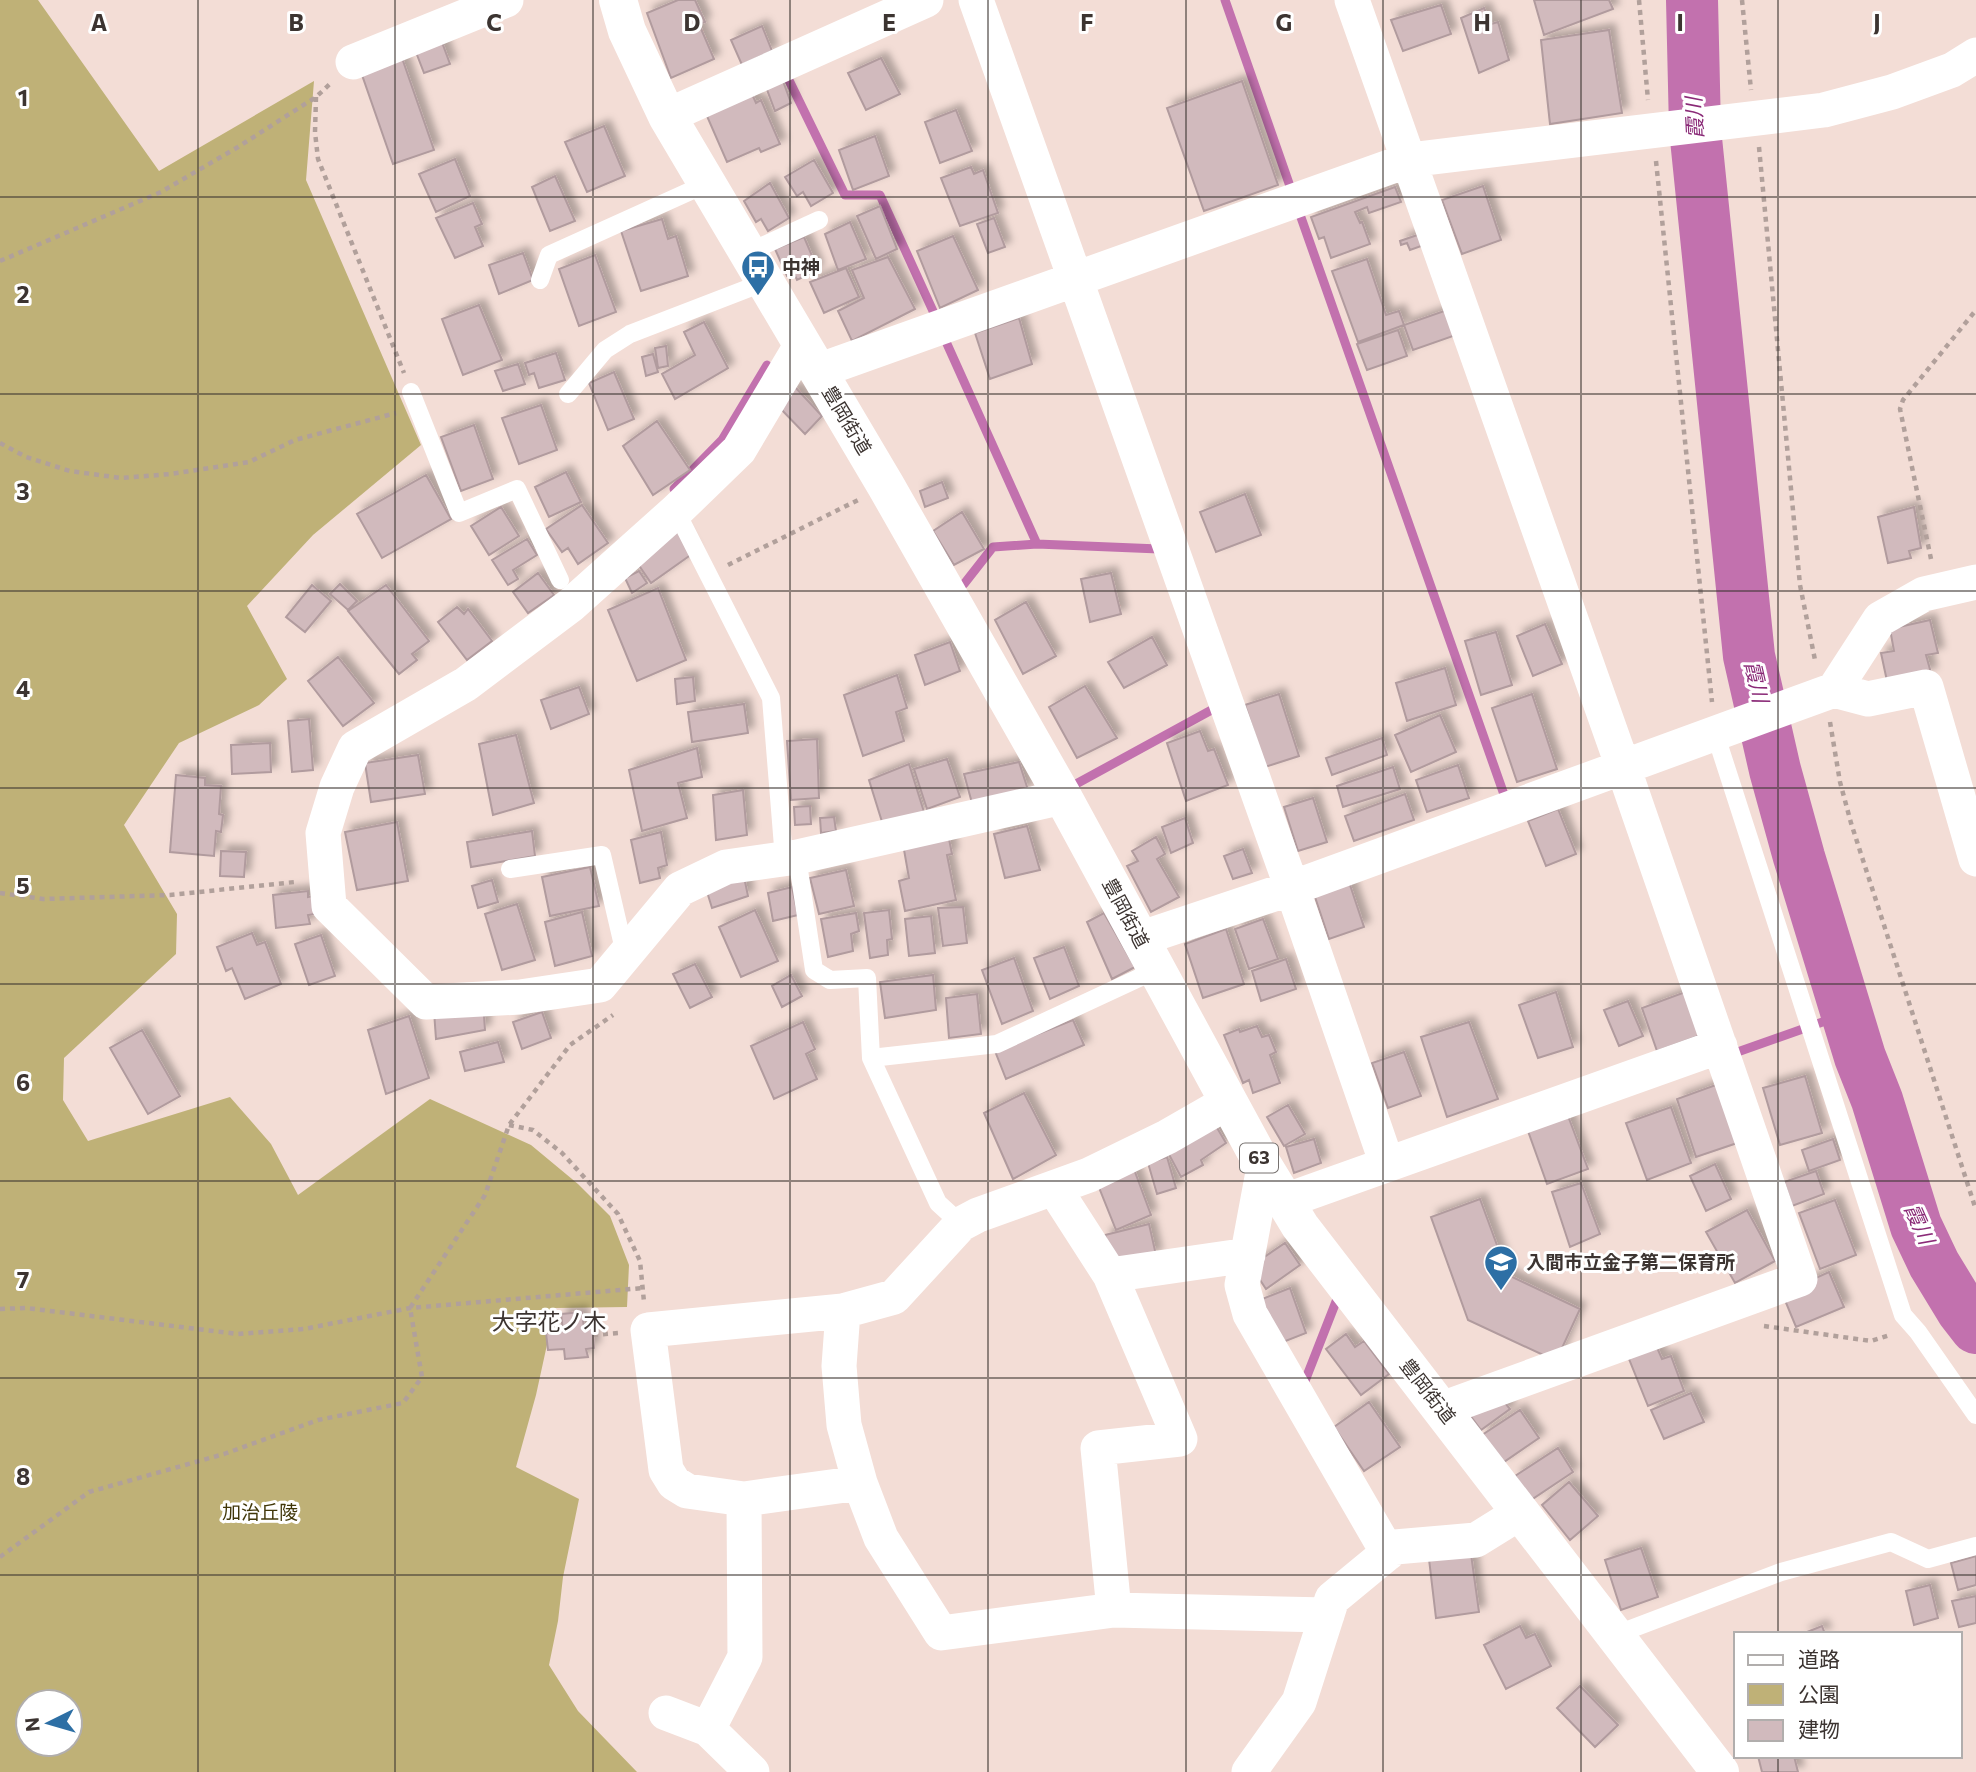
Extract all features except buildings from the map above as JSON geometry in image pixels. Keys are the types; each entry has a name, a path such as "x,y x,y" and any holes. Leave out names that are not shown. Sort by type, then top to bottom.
{"main road":[{"name":"豊岡街道","path":"618,0 626,31 667,116 886,486 1063,797 1228,1102 1300,1226 1720,1772"}],"street":[{"path":"353,62 506,0"},
{"path":"667,116 926,0"},
{"path":"976,0 1292,888 1387,1164"},
{"path":"1352,0 1623,767 1800,1279 1442,1409"},
{"path":"1063,797 790,858 726,867 680,889 600,985 520,997 426,1002 329,906 323,833 337,788 355,748 466,684 566,594 676,511 739,450 810,357 1076,280 1409,160 1824,110 1892,92 1952,70 1976,55"},
{"path":"1825,693 1880,619 1924,594 1976,582"},
{"path":"1148,954 1292,888 1825,693 1868,699 1926,687 1976,859"},
{"path":"1285,1201 1720,1046"},
{"path":"860,1483 744,1499 687,1491 674,1483 666,1470 635,1331 843,1311 894,1297 961,1224 1089,1175 1167,1137 1228,1102"},
{"path":"1264,1167 1242,1285 1250,1314 1388,1553"},
{"path":"1054,1188 1110,1275 1180,1439 1098,1448 1114,1609"},
{"path":"1110,1275 1248,1255"},
{"path":"843,1311 839,1366 844,1425 860,1483 881,1538 941,1633 1114,1609 1327,1615"},
{"path":"708,1729 745,1657 744,1499"},
{"path":"1249,1772 1299,1702 1332,1599 1395,1547 1476,1540 1521,1512"},
{"path":"666,1713 708,1729 752,1772"}],"lane":[{"path":"540,280 549,255 706,184"},
{"path":"568,394 605,350 756,268 819,220"},
{"path":"411,392 459,513 517,489 566,594"},
{"path":"676,511 771,698 790,858 814,970 830,980 867,978 871,1058 938,1203 961,1224"},
{"path":"1719,731 1903,1315 1976,1415"},
{"path":"510,869 602,855 616,966"},
{"path":"871,1058 996,1044 1148,954"},
{"path":"1615,1635 1781,1572 1891,1542 1928,1559 1976,1546"}],"path":[{"path":"1639,0 1719,731"},
{"path":"1742,0 1747,67 1756,120"},
{"path":"0,261 161,192 316,97 353,62"},
{"path":"0,443 26,457 70,471 121,478 171,474 249,462 295,440 417,407 318,159 315,132 316,97"},
{"path":"1938,591 1900,410 1903,400 1976,310"},
{"path":"708,575 886,486"},
{"path":"0,893 43,900 170,895 327,879"},
{"path":"0,1557 89,1493 224,1454 318,1420 403,1403 422,1377 410,1308 485,1195 509,1125 570,1045 608,1020 621,1005 616,966"},
{"path":"509,1125 533,1130 562,1153 618,1214 640,1261 643,1288 635,1331 593,1335"},
{"path":"0,1308 26,1308 238,1334 304,1329 410,1308 643,1288"},
{"path":"1713,1310 1752,1324 1871,1341 1914,1327"}],"green space":[{"name":"加治丘陵","path":"0,0 38,0 159,171 314,81 306,180 421,445 313,535 247,606 287,679 259,705 179,743 124,825 177,914 176,954 64,1058 63,1100 88,1141 230,1097 271,1144 298,1195 430,1099 531,1145 578,1184 610,1216 629,1265 627,1307 555,1308 536,1395 516,1467 579,1499 549,1665 578,1711 637,1772 0,1772"}],"waterway":[{"path":"1225,0 1292,192"},
{"name":"霞川","path":"1692,0 1695,129 1749,656 1775,770 1799,857 1860,1057 1877,1100 1916,1226 1934,1264 1976,1328"},
{"path":"784,70 845,195 880,195 938,322"},
{"path":"1297,206 1507,803"},
{"path":"943,335 1037,544"},
{"path":"674,489 722,440 767,365"},
{"path":"964,584 993,547 1037,544 1159,549"},
{"path":"1076,784 1217,707"},
{"path":"1729,1055 1848,1013"},
{"path":"1303,1386 1339,1294"}],"place":[{"name":"中神","path":"758,297"},
{"name":"入間市立金子第二保育所","path":"1501,1292"}],"district":[{"name":"大字花ノ木","path":"549,1322"}]}
